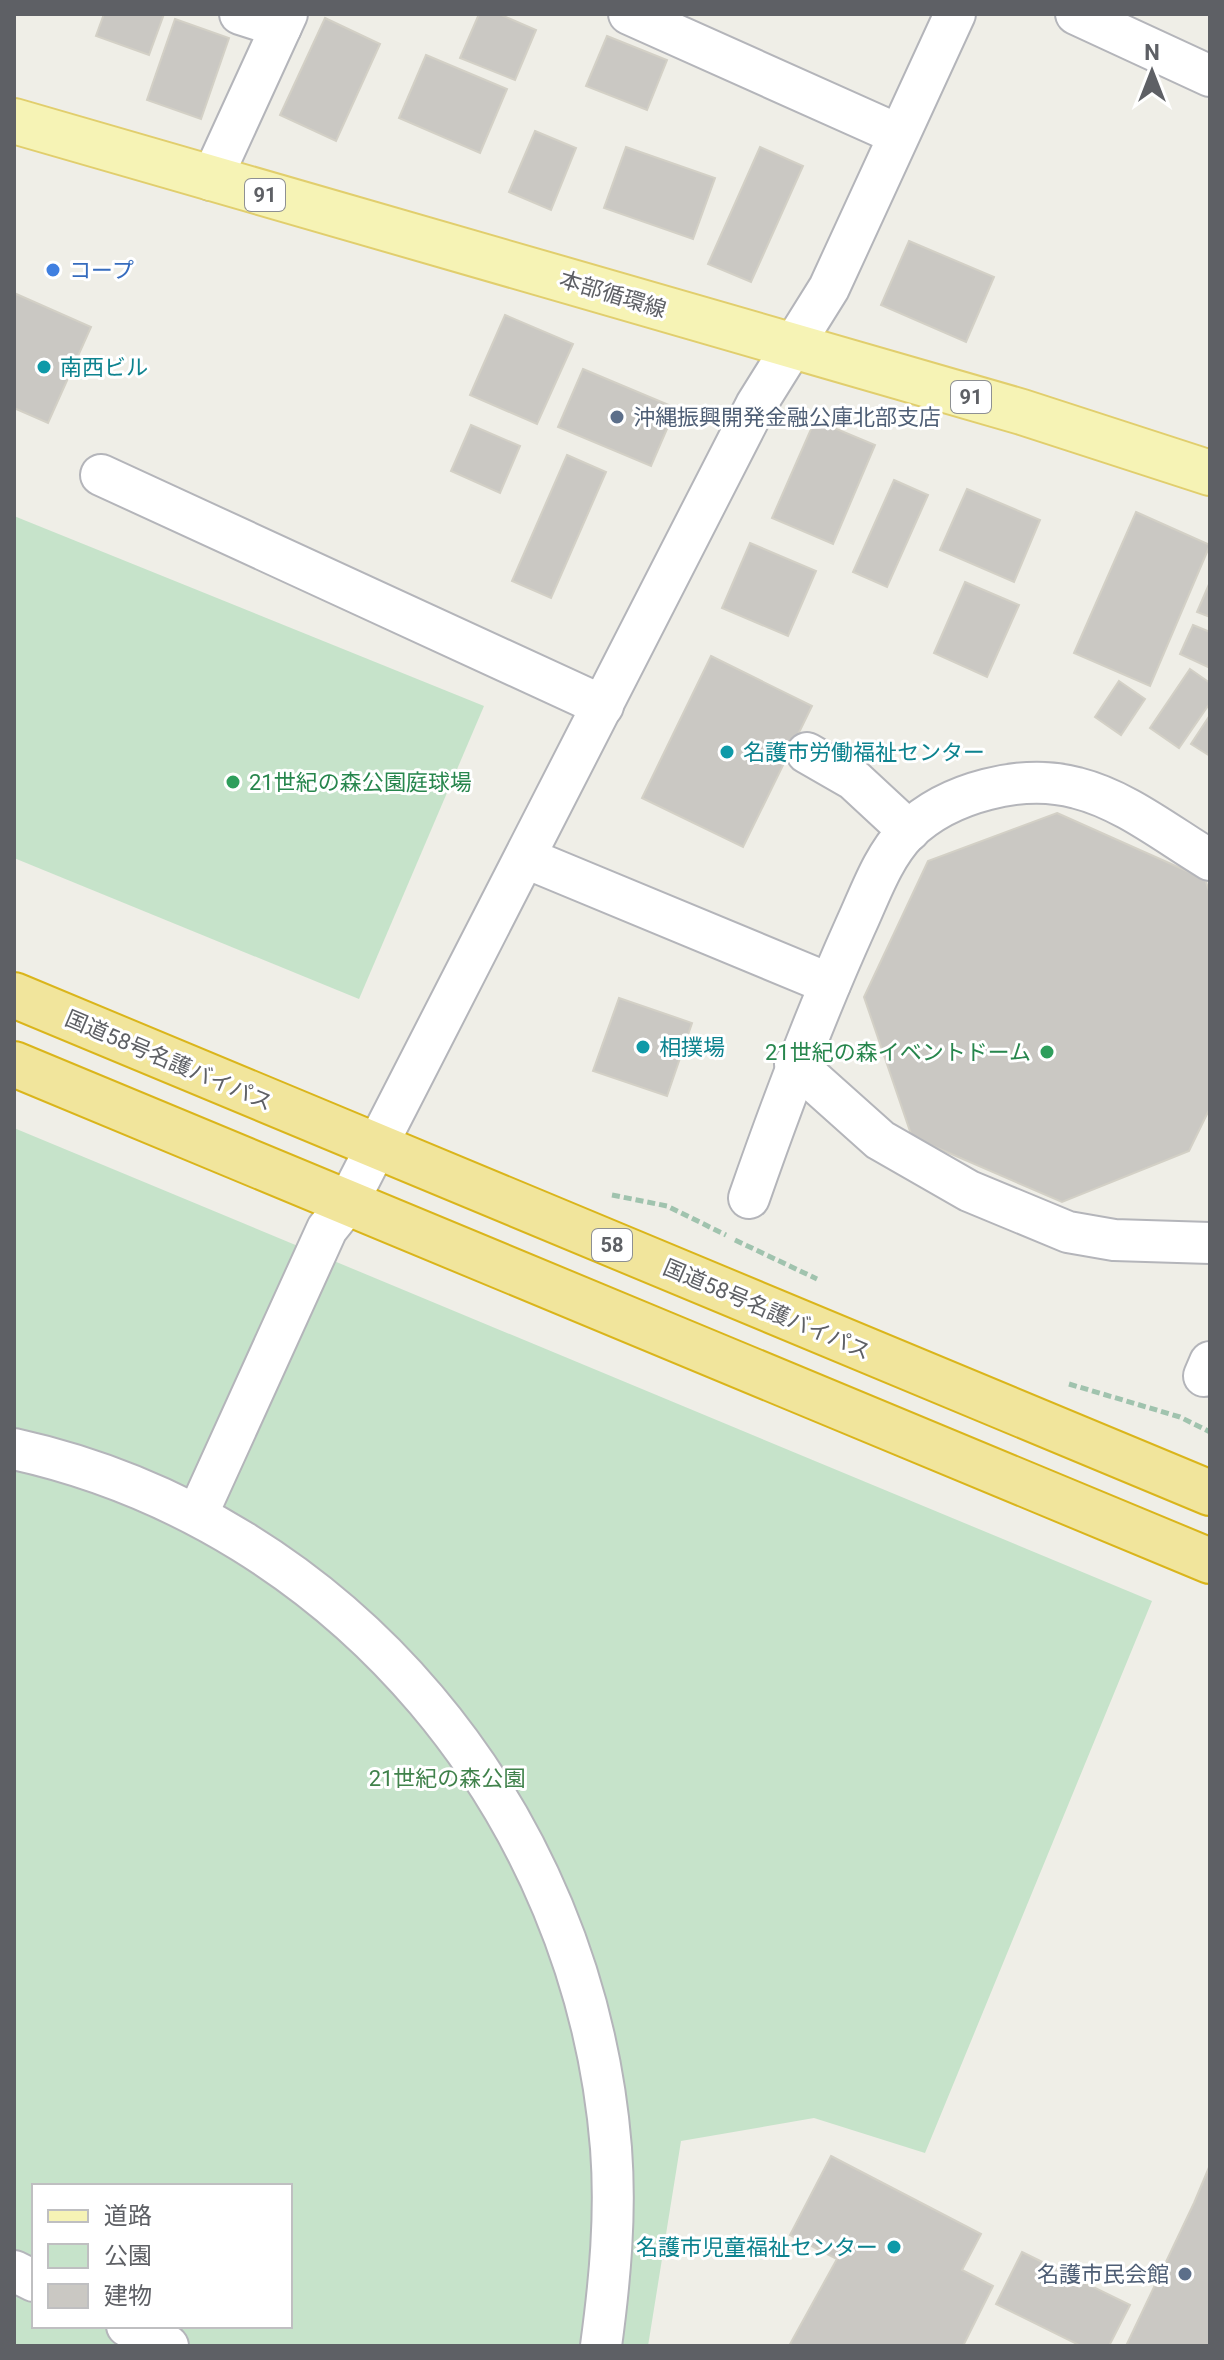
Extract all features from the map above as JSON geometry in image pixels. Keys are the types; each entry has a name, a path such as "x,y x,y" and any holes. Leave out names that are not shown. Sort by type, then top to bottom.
{"highway":[{"name":"国道58号名護バイパス","path":"14,995 1210,1493"},
{"path":"14,1064 1210,1561"}],"main road":[{"name":"本部循環線","path":"14,121 1022,412 1210,473"}],"street":[{"path":"211,180 284,20 240,14"},
{"path":"629,14 897,134"},
{"path":"198,1513 327,1229 347,1204 756,405 829,288 897,134 955,14"},
{"path":"1076,14 1210,76"},
{"path":"101,475 603,706"},
{"path":"807,753 854,780 909,831"},
{"path":"749,1198 795,1064 888,855 909,831 940,809 979,792 1035,782 1076,787 1111,800 1210,860"},
{"path":"526,858 830,984"},
{"path":"795,1064 880,1140 969,1191 1068,1232 1114,1240 1210,1243"},
{"path":"14,1449 127,1482 198,1513 259,1550 317,1592 371,1640 420,1692 464,1748 504,1808 537,1872 565,1938 586,2006 603,2090 611,2147 613,2219 601,2346"},
{"path":"14,2271 32,2280"},
{"path":"131,2328 168,2346"}],"green space":[{"name":"21世紀の森公園庭球場","path":"14,516 484,706 359,999 14,858"},
{"name":"21世紀の森公園","path":"14,1128 1152,1601 925,2153 814,2118 681,2141 648,2346 14,2346"}],"building":[{"path":"104,14 164,14 149,55 96,36"},
{"path":"479,14 499,14 536,30 515,80 460,58"},
{"path":"325,18 380,44 336,141 280,115"},
{"path":"175,19 229,38 201,119 147,100"},
{"path":"607,36 667,60 647,110 586,86"},
{"path":"426,55 507,89 480,153 399,118"},
{"path":"535,131 576,148 551,210 509,192"},
{"path":"626,147 715,178 693,239 604,208"},
{"path":"760,147 803,166 751,282 708,264"},
{"path":"909,241 994,277 966,342 881,305"},
{"name":"南西ビル","path":"14,293 91,327 48,423 14,408"},
{"path":"505,315 573,344 537,424 470,395"},
{"name":"沖縄振興開発金融公庫北部支店","path":"583,369 676,408 651,466 558,427"},
{"path":"815,420 875,445 833,544 772,518"},
{"path":"471,425 520,446 500,493 451,471"},
{"path":"567,455 606,472 551,598 512,581"},
{"path":"894,480 928,495 887,587 853,572"},
{"path":"967,489 1040,520 1014,582 940,550"},
{"path":"1136,512 1210,545 1150,686 1074,653"},
{"path":"750,543 816,571 788,636 722,608"},
{"path":"965,582 1019,605 987,677 934,653"},
{"path":"1210,582 1210,617 1197,612"},
{"path":"1193,625 1210,632 1210,668 1180,654"},
{"name":"名護市労働福祉センター","path":"711,656 812,706 743,847 642,798"},
{"path":"1190,669 1210,683 1210,703 1179,748 1150,728"},
{"path":"1119,681 1145,699 1121,735 1095,717"},
{"path":"1210,715 1210,756 1191,744"},
{"name":"21世紀の森イベントドーム","path":"1057,813 1205,879 1210,894 1210,1108 1189,1151 1062,1202 912,1137 864,997 928,861"},
{"name":"相撲場","path":"619,998 692,1023 667,1096 593,1071"},
{"name":"名護市児童福祉センター","path":"831,2156 981,2234 962,2270 993,2286 963,2346 789,2346 837,2259 790,2235"},
{"name":"名護市民会館","path":"1210,2165 1210,2346 1126,2346 1194,2203"},
{"path":"1022,2252 1130,2305 1109,2346 1081,2346 996,2304"}],"place":[{"name":"コープ","path":"53,270"},
{"name":"南西ビル","path":"44,367"},
{"name":"沖縄振興開発金融公庫北部支店","path":"617,417"},
{"name":"名護市労働福祉センター","path":"727,752"},
{"name":"21世紀の森公園庭球場","path":"233,782"},
{"name":"相撲場","path":"643,1047"},
{"name":"21世紀の森イベントドーム","path":"1047,1052"},
{"name":"名護市児童福祉センター","path":"894,2247"},
{"name":"名護市民会館","path":"1185,2274"}]}
